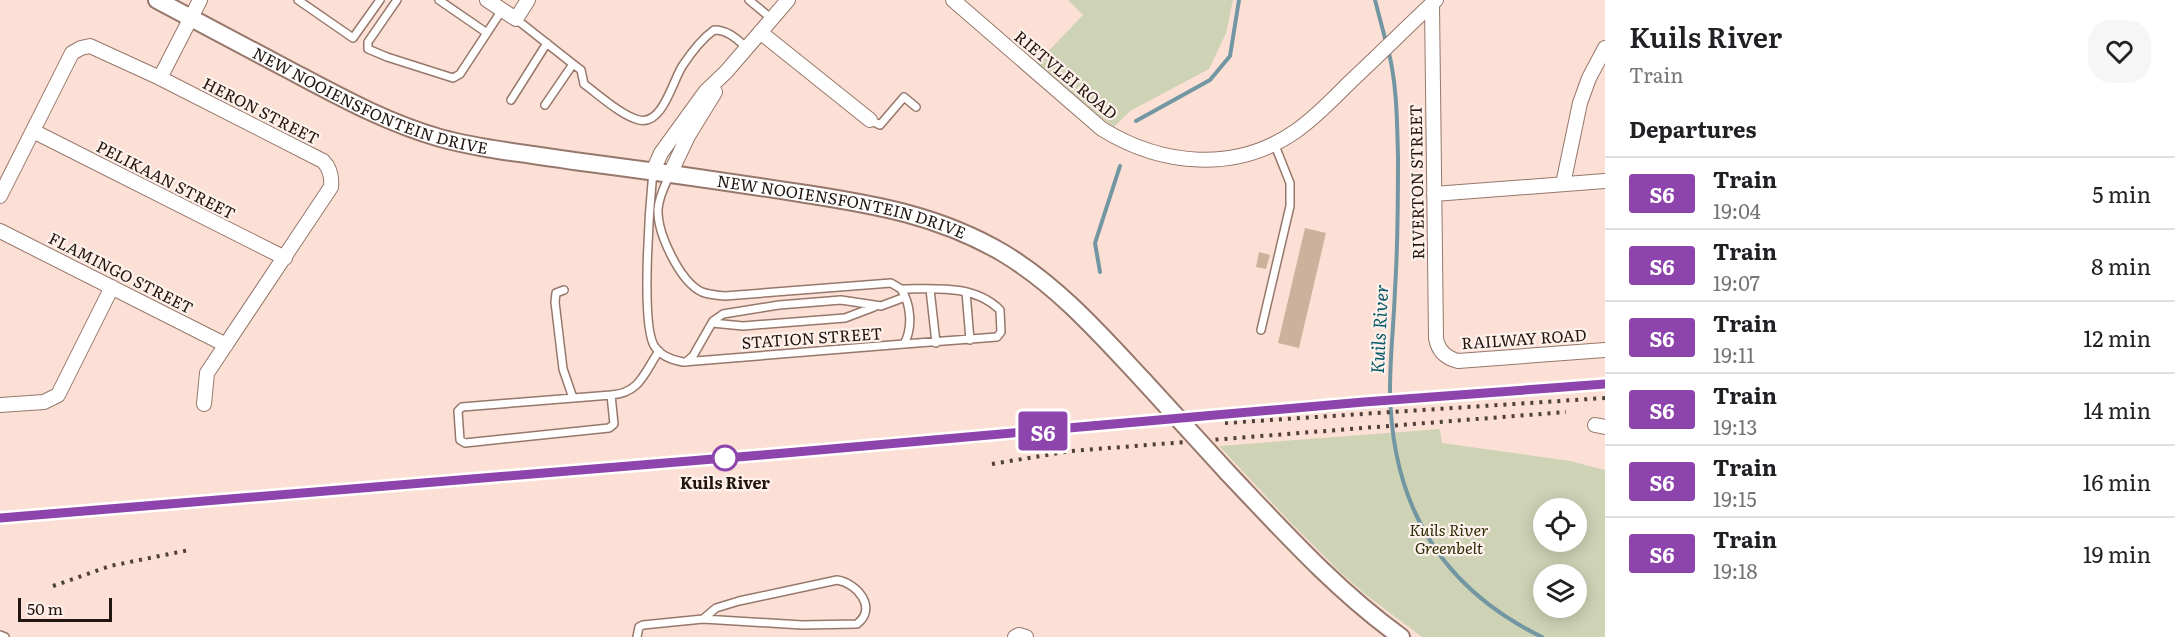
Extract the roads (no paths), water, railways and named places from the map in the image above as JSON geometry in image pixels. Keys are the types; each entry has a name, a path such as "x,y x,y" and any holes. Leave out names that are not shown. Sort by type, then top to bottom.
{"street":[{"name":"NEW NOOIENSFONTEIN DRIVE","path":"157,0 349,102 393,123 441,138 486,148 827,197 912,214 954,228 1002,253 1059,294 1143,380 1317,567 1350,597 1401,637"},
{"path":"160,78 200,0"},
{"path":"487,0 516,19 528,0"},
{"path":"661,172 688,136 726,72 788,0"},
{"name":"RIETVLEI ROAD","path":"953,0 1087,117 1128,144 1167,156 1200,160 1233,156 1274,143 1296,131 1318,113 1434,2"},
{"name":"RIVERTON STREET","path":"1434,2 1436,338 1439,348 1446,357"},
{"path":"760,32 870,120"},
{"name":"HERON STREET","path":"0,196 72,53 90,46 160,78 327,165 332,180 331,187 206,378 204,404"},
{"path":"1563,184 1580,103 1589,78 1605,48"},
{"name":"PELIKAAN STREET","path":"33,131 285,258"},
{"path":"1434,194 1605,180"},
{"name":"FLAMINGO STREET","path":"0,231 226,345"},
{"path":"0,405 44,402 58,395 112,287"},
{"name":"RAILWAY ROAD","path":"1446,357 1458,361 1605,350"},
{"path":"1015,637 1026,637"}],"lane":[{"path":"298,0 353,38 380,0"},
{"path":"397,0 367,46 372,52 453,78 460,74 502,10"},
{"path":"439,0 487,33"},
{"path":"749,0 772,19"},
{"path":"516,19 581,70 584,84 628,116 643,121 652,118 661,110 683,64 714,30 731,34 747,48"},
{"path":"511,100 547,44"},
{"path":"545,105 573,64"},
{"path":"870,120 880,124 904,97 916,107"},
{"path":"1261,330 1290,206 1290,183 1274,143"},
{"path":"661,172 658,217 660,228 681,273 689,283 703,292 725,296 891,283 901,289 966,292 997,308 1001,315 1001,332 997,337 904,344"},
{"path":"611,395 614,423 609,428 465,443 460,440 458,411 462,407 573,398 611,395 625,394 635,387 659,351 650,338 647,322 661,172"},
{"name":"STATION STREET","path":"659,351 672,360 686,362 904,344 910,326 905,297 901,289"},
{"path":"930,289 936,343"},
{"path":"564,290 556,293 555,302 563,369 573,398"},
{"path":"966,292 970,340"},
{"path":"686,362 693,356 712,323 723,314 779,305 841,300 887,306 905,297"},
{"path":"712,323 743,326 845,318 877,306"},
{"path":"637,637 639,627 644,625 703,619 802,625 856,624 863,617 865,604 863,597 852,585 837,580 739,601 716,608 703,619"},
{"path":"0,635 4,637"}],"waterway":[{"path":"1136,121 1210,80 1230,56 1239,0"},
{"name":"Kuils River","path":"1375,0 1386,42"},
{"name":"Kuils River","path":"1388,49 1395,89 1398,157 1397,256 1390,389 1393,430 1400,468 1411,504 1428,537 1449,566 1475,593 1506,617 1542,637"},
{"path":"1100,272 1095,243 1120,166"}],"railway":[{"path":"0,518 741,457 1364,402 1605,384"},
{"path":"1225,423 1605,398"},
{"path":"992,464 1071,451 1566,412"},
{"path":"53,586 110,566 189,550"}],"train":[{"name":"S6","path":"0,518 1364,402 1605,384"}],"place":[{"name":"Kuils River","path":"725,458"}],"park label":[{"name":"Kuils River Greenbelt","path":"1449,539"}]}
